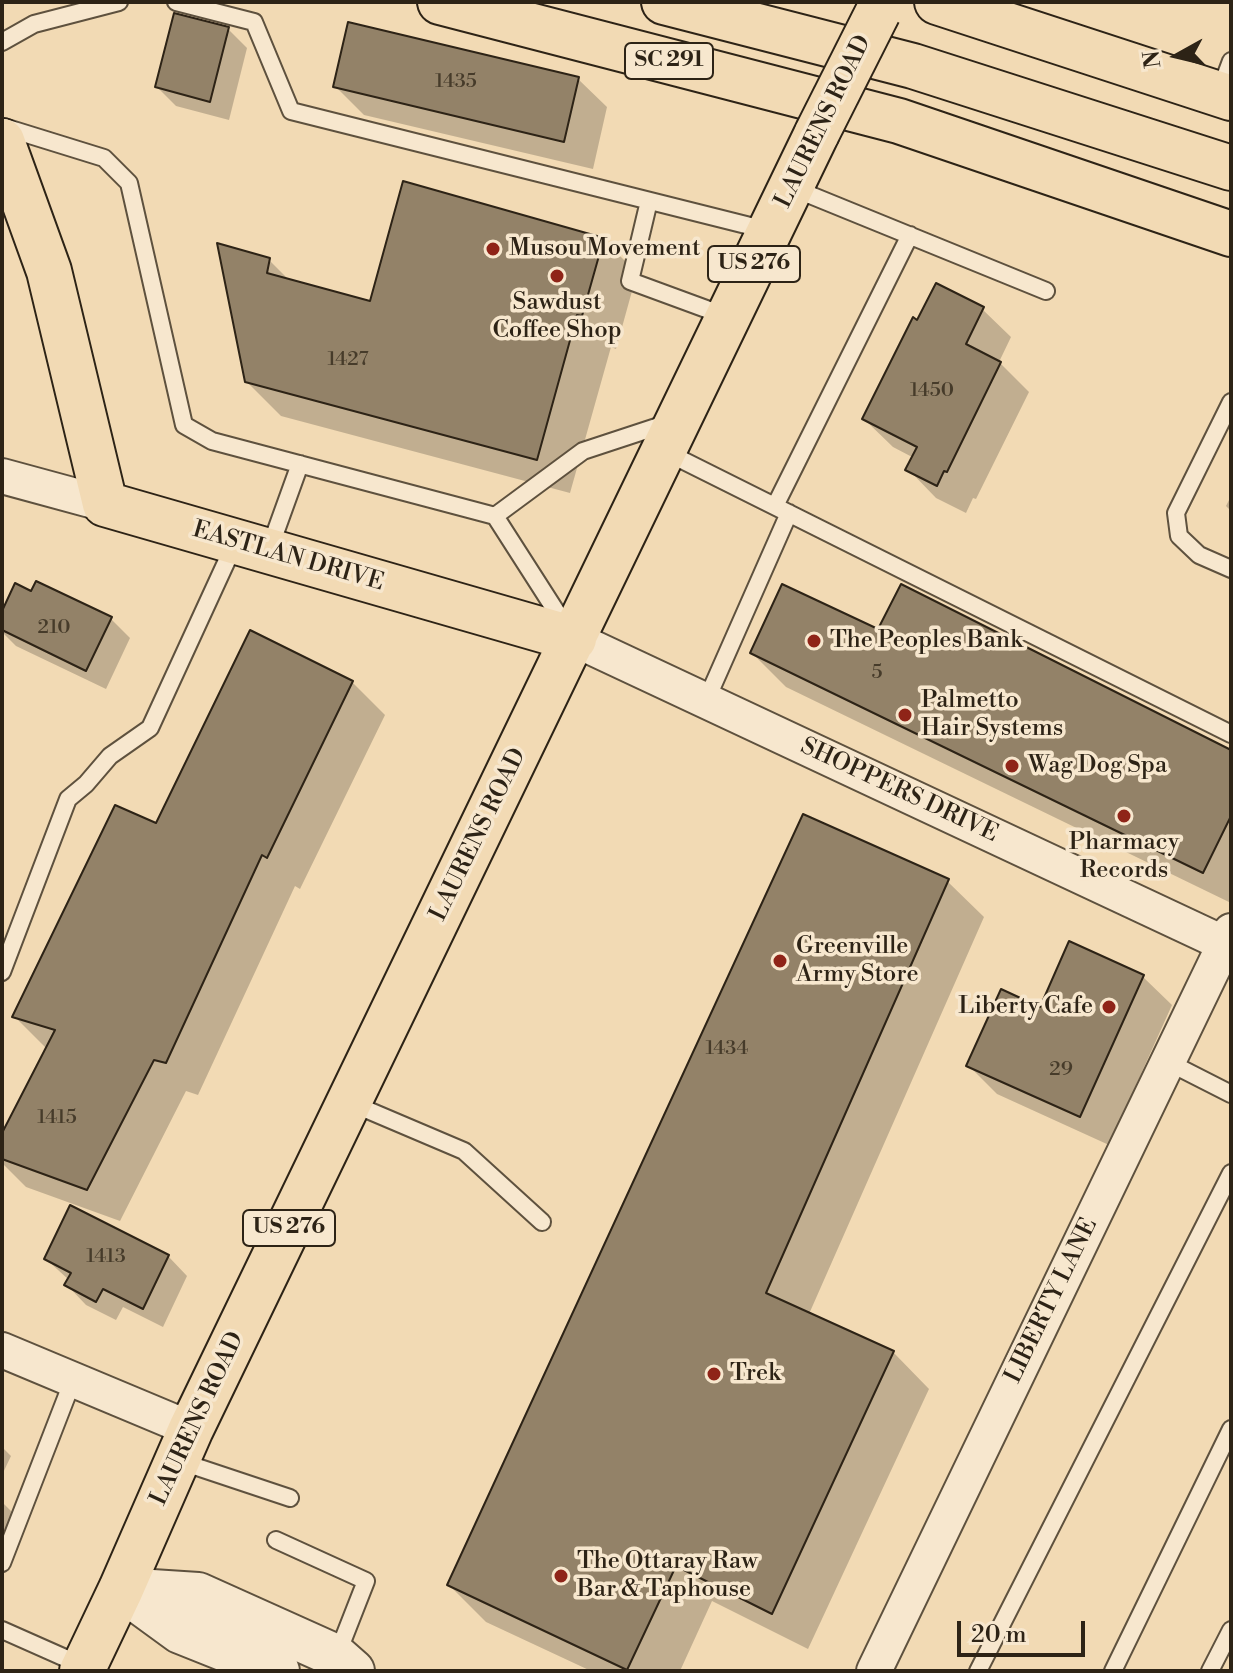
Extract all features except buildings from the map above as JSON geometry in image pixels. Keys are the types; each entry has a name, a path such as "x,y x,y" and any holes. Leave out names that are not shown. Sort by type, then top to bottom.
{"main road":[{"name":"SC 291","path":"440,2 899,121 1231,234"},
{"name":"SC 291","path":"664,2 913,66 1231,168"},
{"path":"937,2 1227,85"},
{"name":"LAURENS ROAD","path":"83,1669 185,1444 817,133 881,7"},
{"path":"2,141 49,271 105,504"},
{"name":"EASTLAN DRIVE","path":"105,504 574,639"}],"street":[{"name":"EASTLAN DRIVE","path":"2,476 105,504"},
{"name":"SHOPPERS DRIVE","path":"574,639 1228,938"},
{"name":"LIBERTY LANE","path":"874,1671 1228,938"},
{"path":"2,1350 73,1380 185,1444"},
{"path":"121,1589 198,1594 345,1664"},
{"path":"121,1589 180,1632 278,1671"}],"lane":[{"path":"2,42 34,24 119,2"},
{"path":"176,2 254,22 291,111 770,231"},
{"path":"2,126 104,158 129,183 184,425 212,441 495,516 574,639"},
{"path":"791,187 1046,291"},
{"path":"649,201 630,281 729,317"},
{"path":"706,701 782,509 910,235"},
{"path":"1231,402 1176,513 1179,536 1199,555 1231,569"},
{"path":"495,516 583,451 672,435 782,509 1231,734"},
{"path":"2,972 68,799 110,756 150,728 300,464"},
{"path":"1168,1062 1231,1094"},
{"path":"350,1102 464,1151 542,1222"},
{"path":"978,1671 1231,1173"},
{"path":"2,1563 73,1380"},
{"path":"1113,1671 1231,1429"},
{"path":"185,1444 290,1498"},
{"path":"276,1540 366,1581 345,1664"},
{"path":"2,1630 83,1669"},
{"path":"1210,1671 1231,1630"}],"place":[{"name":"Musou Movement","path":"493,249"},
{"name":"Sawdust Coffee Shop","path":"557,276"},
{"name":"The Peoples Bank","path":"814,641"},
{"name":"Palmetto Hair Systems","path":"905,715"},
{"name":"Wag Dog Spa","path":"1012,766"},
{"name":"Pharmacy Records","path":"1124,816"},
{"name":"Greenville Army Store","path":"780,961"},
{"name":"Liberty Cafe","path":"1109,1007"},
{"name":"Trek","path":"714,1374"},
{"name":"The Ottaray Raw Bar & Taphouse","path":"561,1576"}]}
